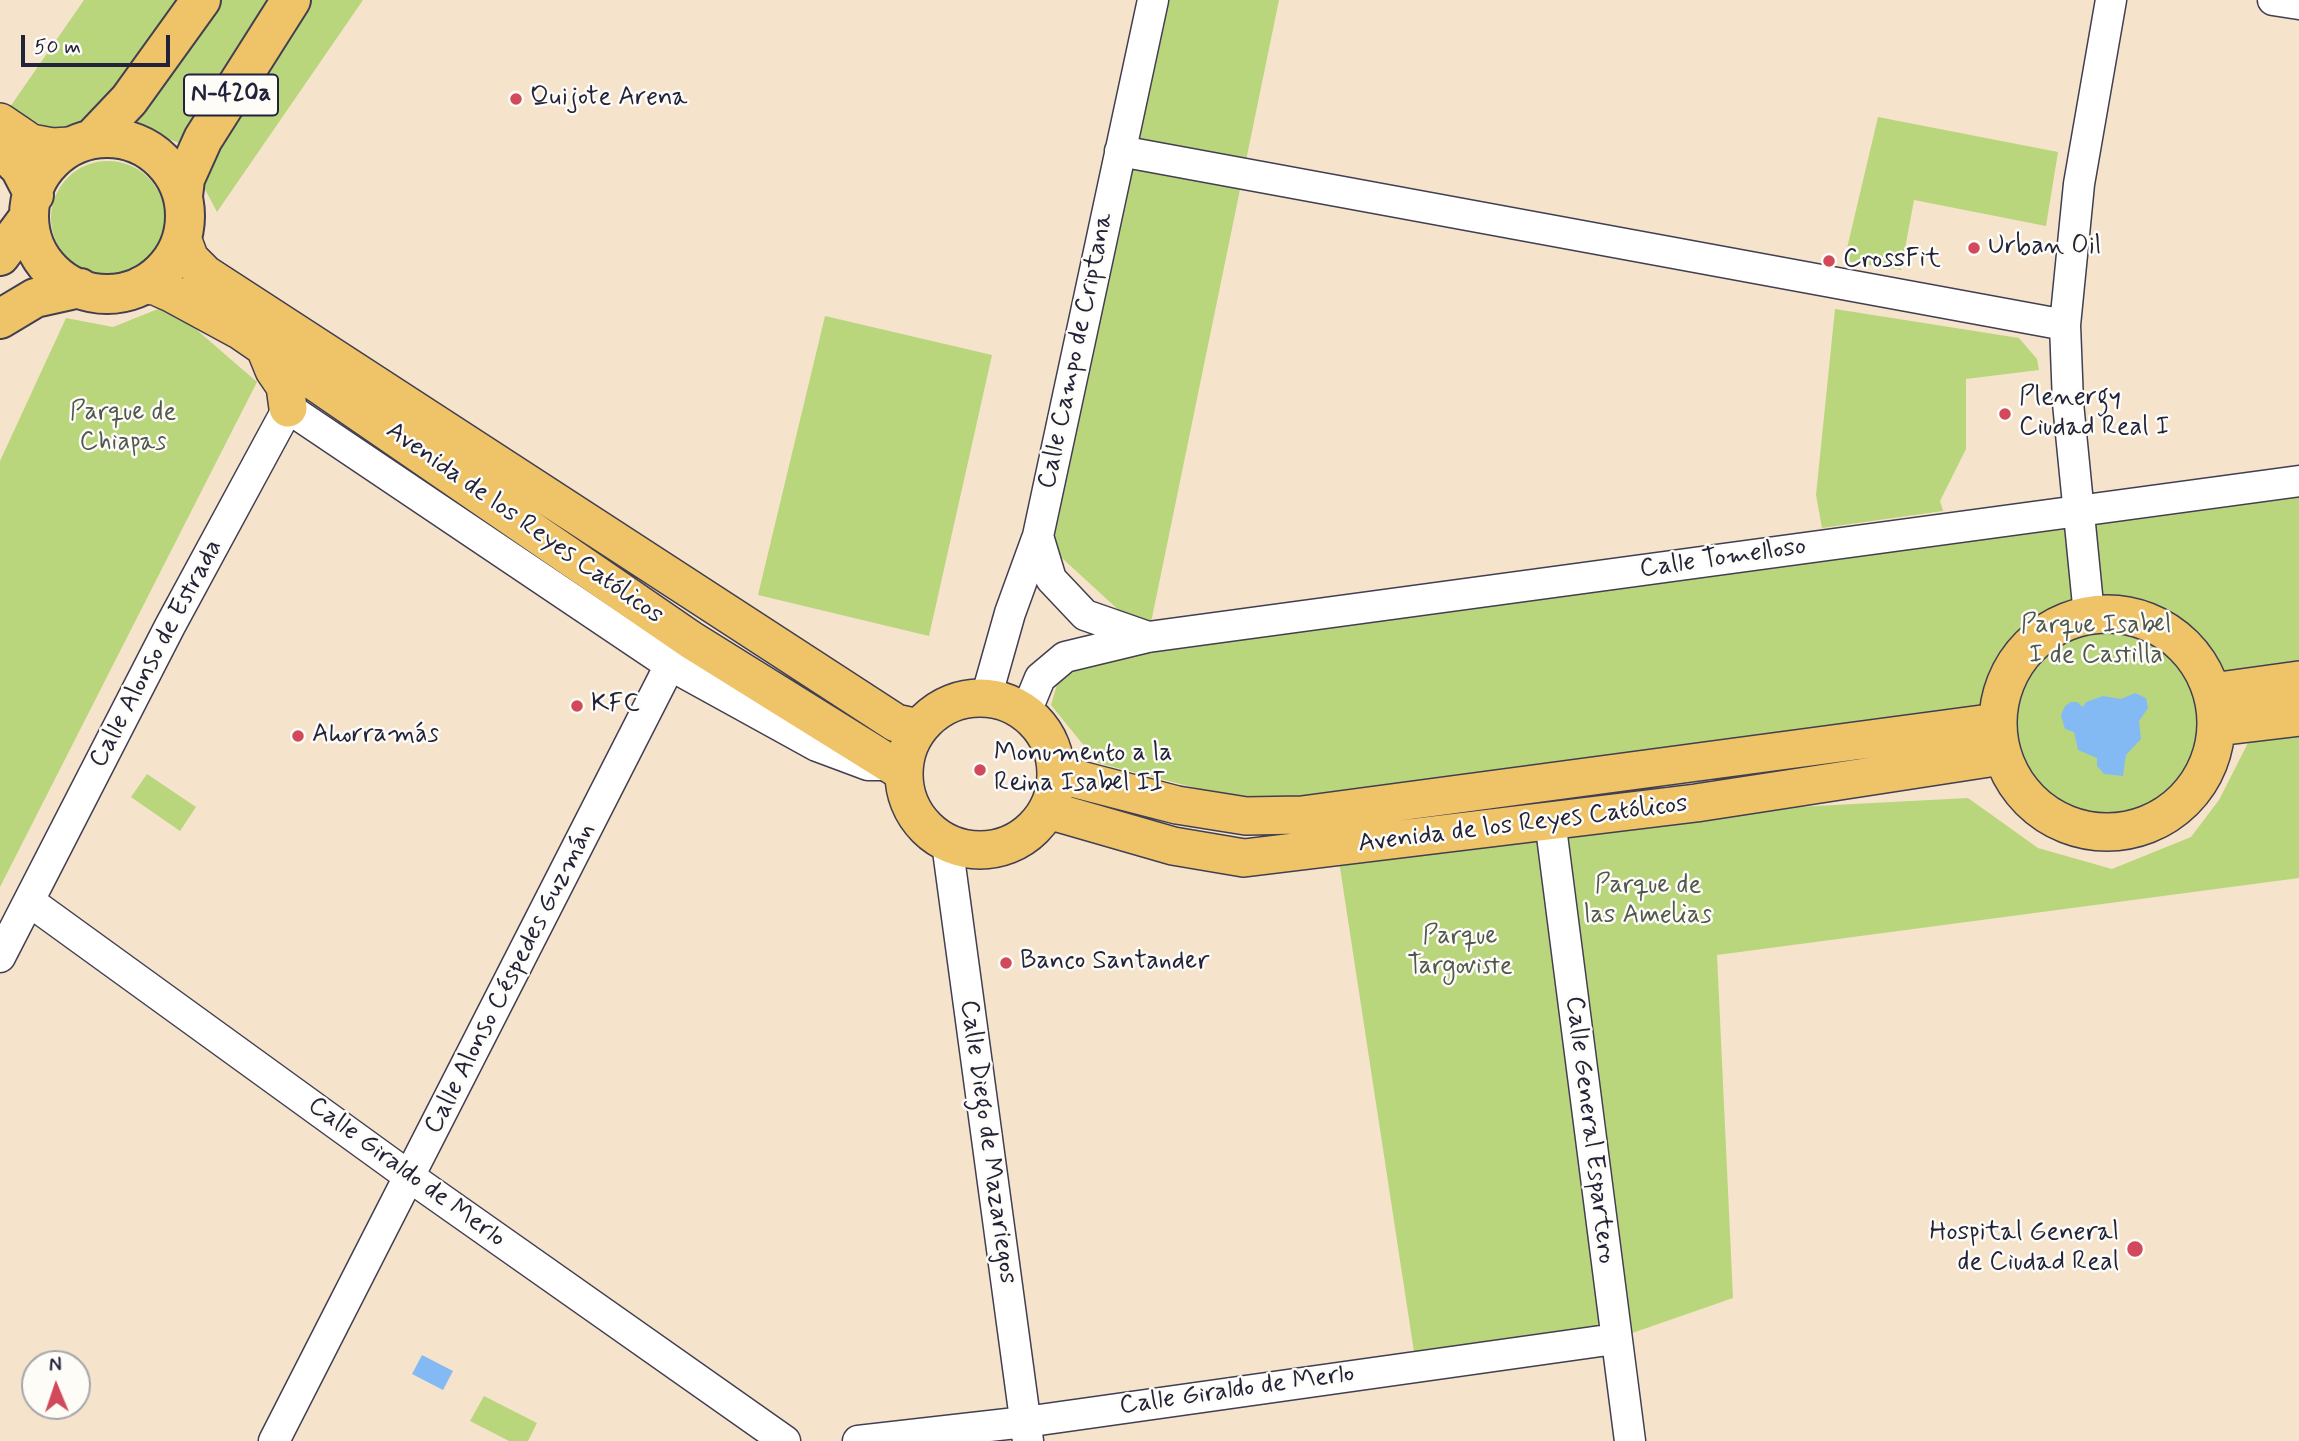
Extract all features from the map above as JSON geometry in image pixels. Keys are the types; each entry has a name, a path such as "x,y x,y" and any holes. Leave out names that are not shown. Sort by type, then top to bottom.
{"highway":[{"name":"N-420a","path":"82,142 130,100 201,0"},
{"name":"N-420a","path":"183,196 194,157 291,0"},
{"name":"N-420a","path":"0,319 34,298 80,288 117,294 142,285 167,266 177,253 186,219 183,196 168,164 153,151 131,142 82,142"},
{"path":"0,256 31,206 45,169 82,142"},
{"path":"0,148 20,168 31,206 38,254 51,272 80,288"}],"main road":[{"path":"0,122 32,143 52,147 82,142"},
{"name":"Avenida de los Reyes Católicos","path":"182,238 190,259 205,274 896,723 919,728"},
{"name":"Avenida de los Reyes Católicos","path":"142,285 155,286 171,293 265,347 691,639 898,768"},
{"path":"265,347 274,370 285,386 288,408"},
{"path":"2089,615 2134,617 2162,629 2193,655 2214,709 2209,764 2188,798 2158,821 2118,833 2076,829 2036,808 2016,786 1999,739 2004,685 2022,653 2052,629 2089,615"},
{"path":"2214,709 2299,680"},
{"path":"986,698 1026,712 1045,732 1052,746 1057,774 1048,810 1035,827 1019,839 1001,847 982,850 947,843 923,825 910,804 898,768 919,728 943,707 964,699 986,698"},
{"path":"2214,709 2299,717"},
{"name":"Avenida de los Reyes Católicos","path":"1057,774 1177,806 1246,816 1303,815 1999,739"},
{"name":"Avenida de los Reyes Católicos","path":"1048,810 1173,846 1244,858 1696,803 1999,739"}],"street":[{"name":"Calle Campo de Criptana","path":"986,698 1010,613 1038,536 1153,0"},
{"path":"2089,615 2073,450 2066,325 2079,184 2111,0"},
{"path":"2273,0 2299,4"},
{"path":"1120,151 2066,325"},
{"path":"288,408 670,665 817,746 868,765 898,768"},
{"name":"Calle Alonso de Estrada","path":"0,957 170,626 288,408"},
{"path":"2039,515 2073,450"},
{"name":"Calle Tomelloso","path":"1026,712 1040,678 1065,657 1148,637 2299,481"},
{"name":"Calle Tomelloso","path":"1038,536 1051,579 1085,615 1148,637"},
{"name":"Calle Alonso Céspedes Guzmán","path":"274,1441 670,665"},
{"name":"Calle General Espartero","path":"1550,820 1630,1441"},
{"name":"Calle Diego de Mazariegos","path":"947,843 1026,1432"},
{"name":"Calle Giraldo de Merlo","path":"29,901 410,1177 785,1441"},
{"name":"Calle Giraldo de Merlo","path":"858,1441 1026,1432 1615,1339"}],"green space":[{"path":"84,0 363,0 217,212 181,144 115,117 52,131 10,107"},
{"path":"1157,0 1279,0 1148,637 1038,536"},
{"path":"1878,117 2058,152 2046,226 1914,200 1901,270 1844,261"},
{"path":"108,161 130,165 148,178 161,196 165,218 161,240 148,258 130,271 108,275 86,271 68,258 55,240 51,218 55,196 68,178 86,165"},
{"name":"Parque de Chiapas","path":"168,305 257,382 0,887 0,461 66,318 113,327"},
{"path":"1835,309 2019,338 2037,359 2039,370 1966,379 1966,449 1940,501 1943,511 1822,528 1816,495"},
{"path":"825,316 992,355 929,636 758,595"},
{"name":"Parque Isabel I de Castilla","path":"2299,486 2299,680 2212,692 2203,764 2158,821 2088,830 2036,808 1996,722 1302,815 1098,763 1051,705 1065,657"},
{"path":"2299,733 2299,878 1717,955 1733,1298 1615,1339 1416,1365 1337,848 1550,820 1968,798 2038,848 2112,869 2191,837 2219,800 2250,739"},
{"path":"147,774 196,807 180,831 131,797"},
{"path":"484,1396 537,1423 528,1441 509,1441 470,1421"}],"water":[{"path":"2135,693 2146,698 2148,708 2139,721 2141,739 2126,755 2123,776 2104,774 2097,766 2097,758 2078,750 2074,732 2065,729 2061,715 2065,706 2071,702 2077,702 2083,707 2086,702 2103,696 2121,699"},
{"path":"422,1355 453,1371 443,1390 412,1374"}],"place":[{"name":"Quijote Arena","path":"516,99"},
{"name":"Urban Oil","path":"1974,248"},
{"name":"CrossFit","path":"1829,261"},
{"name":"Plenergy Ciudad Real I","path":"2005,414"},
{"name":"KFC","path":"577,706"},
{"name":"Ahorramás","path":"298,736"},
{"name":"Monumento a la Reina Isabel II","path":"980,770"},
{"name":"Banco Santander","path":"1006,963"},
{"name":"Hospital General de Ciudad Real","path":"2135,1249"}],"park label":[{"name":"Parque de las Amelias","path":"1648,902"},
{"name":"Parque Targoviste","path":"1460,953"}]}
